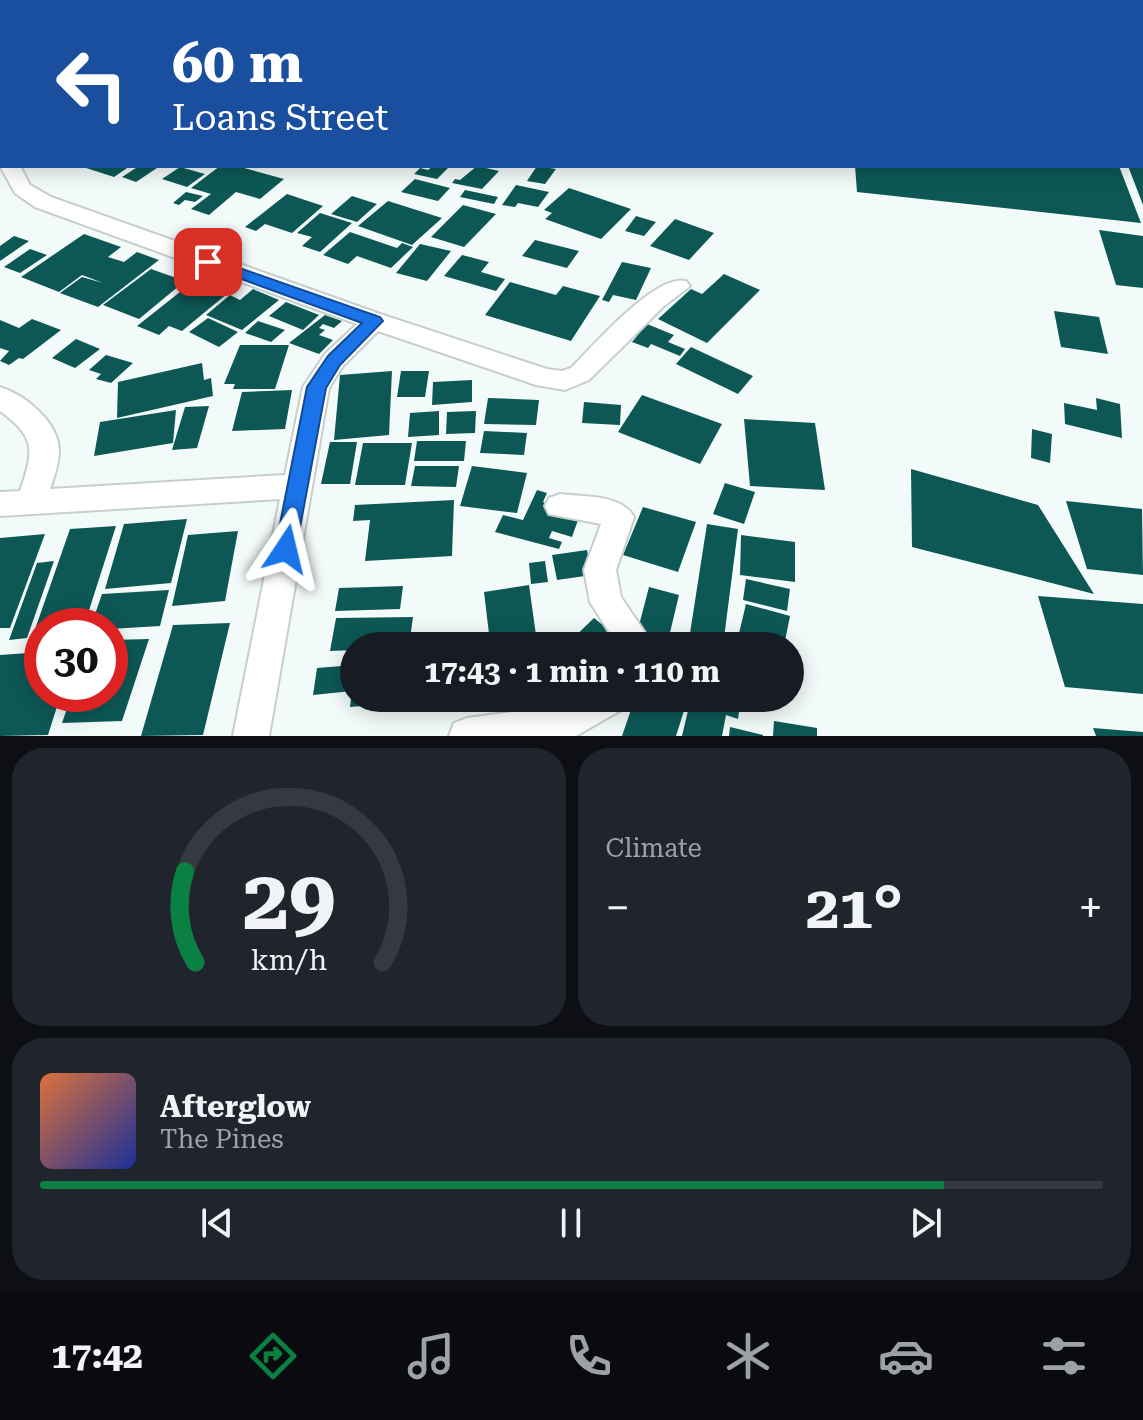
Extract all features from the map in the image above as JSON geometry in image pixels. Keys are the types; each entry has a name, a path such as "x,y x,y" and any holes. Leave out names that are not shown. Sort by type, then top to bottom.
{"street":[{"path":"11,168 22,189 43,202 374,321 545,378 565,381 580,374 655,301 678,286"},
{"path":"251,736 320,378 374,321"},
{"path":"0,397 33,420 44,436 47,458 31,502"},
{"path":"0,504 297,486"},
{"path":"560,506 613,513 619,517 600,570 606,602 627,632"},
{"path":"467,736 568,722 585,712"}],"building":[{"path":"86,168 127,168 114,177"},
{"path":"136,168 157,168 136,182 122,177"},
{"path":"178,168 205,174 187,187 162,179"},
{"path":"217,168 244,168 284,179 260,199 236,192 209,215 191,209 211,194 191,188"},
{"path":"420,168 448,168 437,179 414,174"},
{"path":"475,168 499,171 482,189 452,183 455,179 460,180"},
{"path":"536,168 556,169 545,184 527,181"},
{"path":"855,168 1120,168 1141,223 857,192"},
{"path":"1129,168 1143,168 1143,205"},
{"path":"415,179 450,188 438,201 401,192"},
{"path":"516,185 549,192 538,207 518,203 515,207 502,205"},
{"path":"569,188 631,209 601,239 545,219 552,213 544,210"},
{"path":"465,190 498,197 494,204 460,197"},
{"path":"186,192 203,196 195,202 185,200 179,205 173,203"},
{"path":"287,194 323,206 292,233 265,224 256,231 245,227"},
{"path":"352,196 377,204 357,222 331,214"},
{"path":"388,201 442,218 412,245 358,226"},
{"path":"463,205 496,214 464,247 431,237"},
{"path":"320,213 352,223 320,252 302,246 312,237 297,233"},
{"path":"636,216 656,222 644,236 625,231"},
{"path":"675,219 714,233 689,260 650,246"},
{"path":"1099,230 1143,236 1143,288 1116,285"},
{"path":"350,232 397,248 402,243 413,247 391,268 357,256 348,264 323,255"},
{"path":"84,234 121,247 108,257 124,262 137,252 159,260 98,307 60,293 82,277 103,283 82,275 59,292 21,277"},
{"path":"14,236 29,241 0,261 0,246"},
{"path":"535,240 579,251 567,268 522,256"},
{"path":"420,244 451,251 427,281 396,273"},
{"path":"30,249 47,255 20,273 4,267"},
{"path":"462,255 489,262 481,272 505,279 496,291 444,276"},
{"path":"622,262 651,268 636,300 613,295 609,302 602,300"},
{"path":"151,269 185,281 139,319 103,305"},
{"path":"210,273 239,284 182,331 169,326 159,335 137,326 185,288 189,289"},
{"path":"724,274 760,290 707,343 658,319 691,289 702,294"},
{"path":"510,282 556,295 563,286 600,296 571,341 485,315"},
{"path":"253,289 279,300 242,330 206,315 230,295 240,300"},
{"path":"286,302 319,315 303,330 269,316"},
{"path":"1054,311 1099,317 1108,354 1061,347"},
{"path":"325,315 342,321 334,328 323,324 319,328 325,330 319,335 333,340 319,354 289,343"},
{"path":"208,318 238,332 219,347 189,332"},
{"path":"32,319 61,330 23,359 19,358 9,365 0,361 9,351 0,348 0,320 19,328"},
{"path":"258,321 285,330 271,342 245,333"},
{"path":"647,324 674,335 668,342 685,349 680,356 651,344 648,348 632,342"},
{"path":"76,339 100,349 75,368 52,358"},
{"path":"240,345 289,345 275,389 233,389 235,384 224,384"},
{"path":"691,347 753,376 738,394 676,364"},
{"path":"106,355 133,363 111,383 96,379 101,374 89,370"},
{"path":"202,363 204,380 211,378 213,396 117,418 118,382"},
{"path":"392,371 389,435 334,440 340,375"},
{"path":"401,371 429,371 425,397 397,397"},
{"path":"472,380 472,402 432,405 433,382"},
{"path":"292,390 285,429 232,431 242,392"},
{"path":"642,395 722,424 700,464 618,432"},
{"path":"488,398 539,400 536,425 484,424"},
{"path":"1096,398 1120,404 1122,438 1065,424 1064,403 1097,410"},
{"path":"584,402 621,405 620,425 582,423"},
{"path":"209,406 197,448 172,450 185,407"},
{"path":"176,410 173,443 94,456 100,422"},
{"path":"439,411 439,435 408,437 410,413"},
{"path":"476,411 475,433 446,434 447,412"},
{"path":"744,419 815,423 825,490 750,486"},
{"path":"1032,429 1052,434 1050,463 1031,458"},
{"path":"484,431 527,433 524,455 480,453"},
{"path":"417,441 466,441 464,461 414,461"},
{"path":"330,442 357,442 350,484 321,484"},
{"path":"363,443 412,443 405,485 355,485"},
{"path":"415,466 459,466 456,487 411,486"},
{"path":"472,466 527,473 517,513 460,506"},
{"path":"911,469 1038,505 1094,594 912,547"},
{"path":"725,483 755,492 744,524 713,514"},
{"path":"537,490 547,493 543,502 565,508 562,516 578,520 572,537 552,531 549,538 562,542 559,549 495,532 503,515 523,520"},
{"path":"454,500 452,556 365,561 370,520 353,521 355,505"},
{"path":"1066,501 1142,509 1143,575 1087,569"},
{"path":"643,507 696,522 678,572 623,555"},
{"path":"187,519 171,583 105,589 124,524"},
{"path":"707,524 738,529 725,632 690,632"},
{"path":"116,526 90,608 42,608 70,529"},
{"path":"238,531 225,601 172,606 188,535"},
{"path":"45,534 10,628 0,628 0,538"},
{"path":"741,535 795,542 795,582 740,575"},
{"path":"587,550 592,575 557,580 552,555"},
{"path":"54,561 38,608 24,608 24,638 9,640 37,563"},
{"path":"545,561 548,582 531,584 529,563"},
{"path":"746,579 790,589 787,611 743,600"},
{"path":"529,585 536,632 489,632 484,592"},
{"path":"403,586 400,609 335,611 339,588"},
{"path":"649,587 679,595 670,632 637,632"},
{"path":"169,590 160,626 128,628 128,608 97,608 102,594"},
{"path":"1038,596 1143,604 1143,694 1065,687"},
{"path":"746,604 790,616 787,632 739,632"},
{"path":"413,617 411,632 340,632 340,651 330,651 336,618"},
{"path":"594,618 612,632 580,632"},
{"path":"230,623 203,735 141,736 173,625"},
{"path":"149,639 128,703 128,640"},
{"path":"24,653 24,712 55,712 48,735 0,736 0,655"},
{"path":"340,666 340,692 313,695 317,668"},
{"path":"66,712 125,712 122,721 62,723"},
{"path":"630,712 684,712 676,736 622,736"},
{"path":"688,712 739,712 738,719 726,715 722,736 682,736"},
{"path":"774,721 817,728 817,736 773,736"},
{"path":"730,727 763,735 763,736 729,736"},
{"path":"1093,728 1143,732 1143,736 1096,736"}],"route":[{"path":"208,262 374,321 334,360 316,387 286,549"}]}
